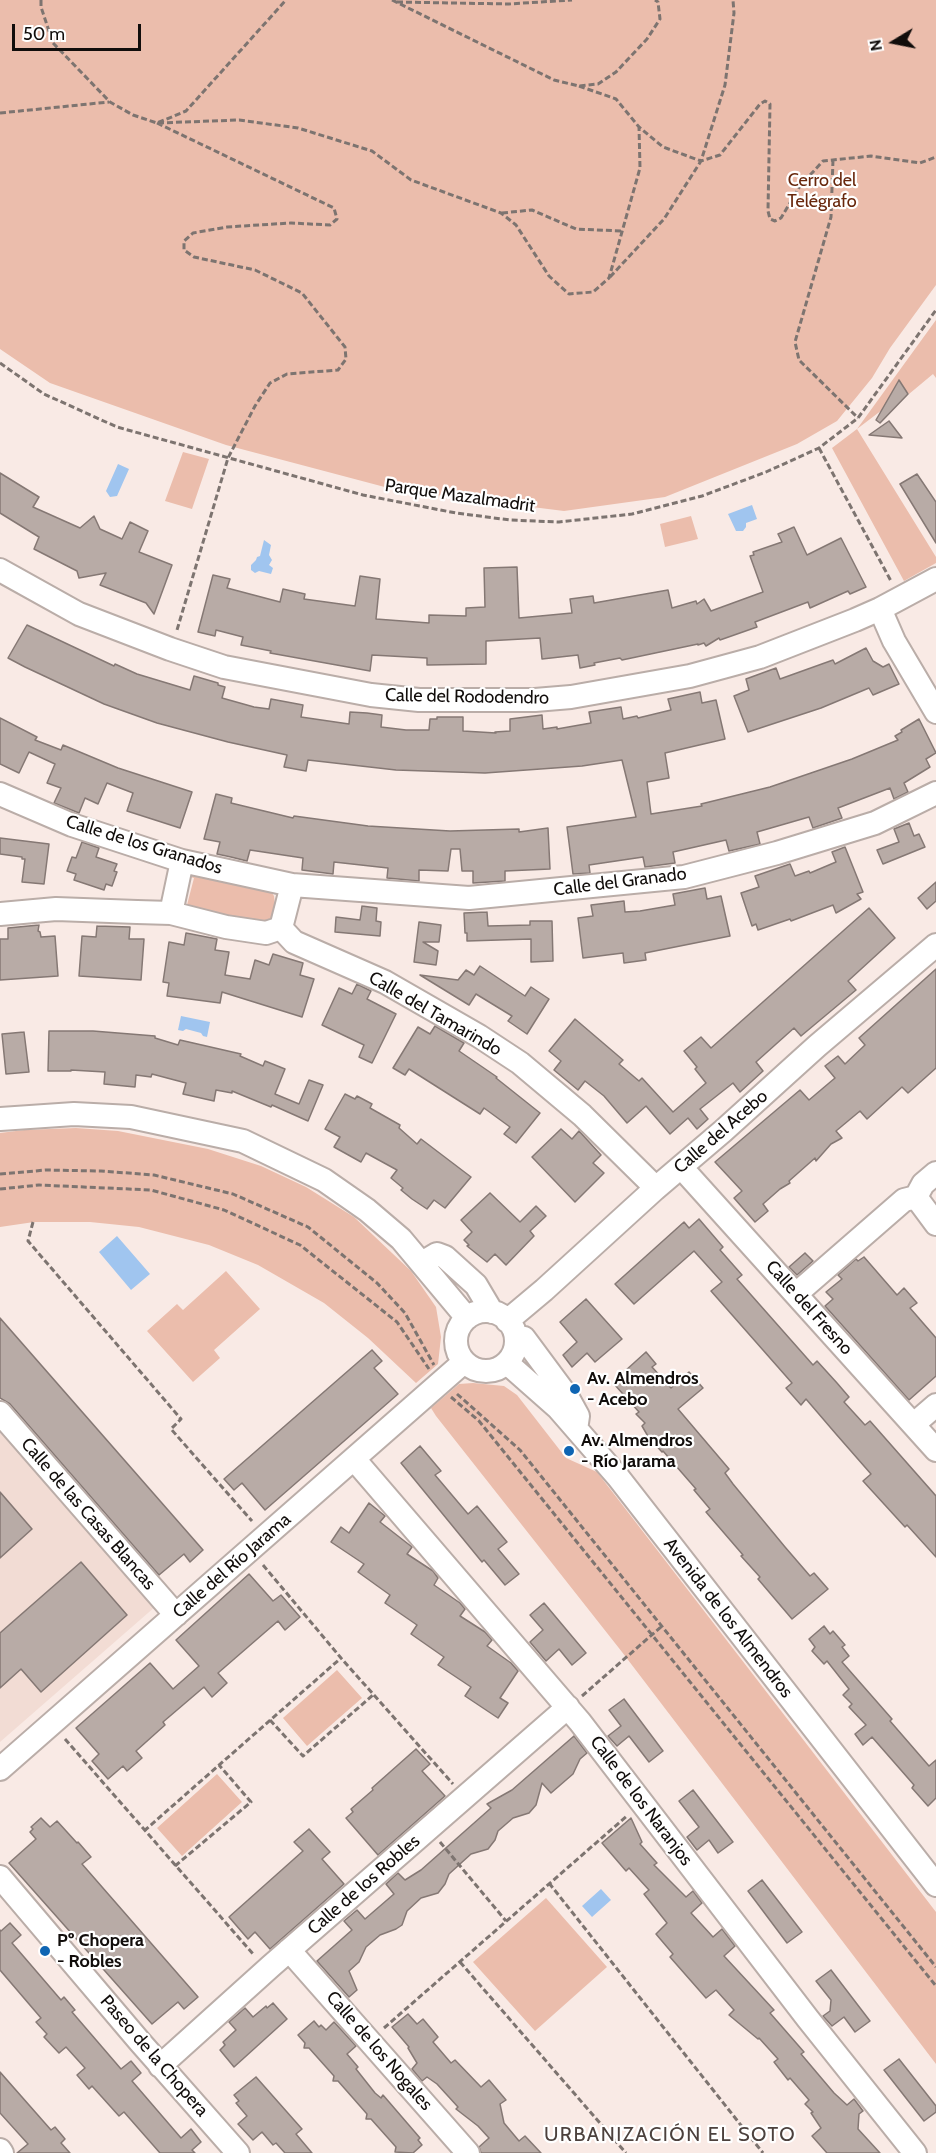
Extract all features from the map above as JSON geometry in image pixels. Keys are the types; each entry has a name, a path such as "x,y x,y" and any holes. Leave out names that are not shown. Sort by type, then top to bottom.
{"street":[{"name":"Calle del Rododendro","path":"0,570 79,614 224,667 371,695 418,700 535,700 571,697 690,676 760,657 880,609 936,579"},
{"path":"880,609 894,641 936,712"},
{"name":"Calle del Granado","path":"292,885 469,898 684,876 777,854 875,822 936,793"},
{"name":"Calle de los Granados","path":"0,794 72,825 182,861 292,885"},
{"path":"171,913 182,861"},
{"path":"0,914 56,909 171,913 226,927 266,933 280,928 292,885"},
{"name":"Calle del Tamarindo","path":"280,928 294,942 385,982 479,1036 520,1064 582,1115 656,1188"},
{"name":"Calle del Acebo","path":"505,1323 656,1188 936,945"},
{"path":"0,1119 74,1114 131,1117 243,1142 324,1180 368,1210 401,1239 467,1318"},
{"name":"Calle del Fresno","path":"681,1167 936,1450"},
{"path":"796,1294 904,1200 916,1197 923,1184 936,1173"},
{"path":"916,1197 936,1224"},
{"path":"422,1263 437,1254 445,1257 476,1285 505,1323 524,1338 567,1396 578,1416 576,1428"},
{"path":"475,1313 505,1323 512,1355 507,1363 501,1368 485,1371 477,1370 464,1362 457,1350 456,1336 467,1318 475,1313"},
{"name":"Calle del Río Jarama","path":"0,1769 464,1362"},
{"name":"Avenida de los Almendros","path":"507,1363 576,1428 633,1496 936,1885"},
{"path":"914,1424 936,1405"},
{"name":"Calle de las Casas Blancas","path":"0,1413 176,1615"},
{"name":"Calle de los Naranjos","path":"354,1459 572,1704 808,2019 915,2153"},
{"name":"Calle de los Robles","path":"160,2066 572,1704"},
{"name":"Paseo de la Chopera","path":"0,1877 160,2066 238,2153"},
{"name":"Calle de los Nogales","path":"290,1950 468,2153"}],"path":[{"path":"41,0 41,7 53,43 110,102 133,115 156,123 334,208 337,219 330,225 291,223 227,227 193,233 184,241 184,250 194,257 255,270 302,294 345,347 346,359 338,370 287,374 270,382 255,406 228,458 176,632"},
{"path":"156,123 186,111 286,0"},
{"path":"394,1 509,4 572,0"},
{"path":"579,86 598,84 616,72 647,39 660,19 658,2 655,0"},
{"path":"156,123 239,120 298,128 372,151 411,180 501,213 516,225 549,276 569,294 593,292 664,219 701,161 725,85 734,13 733,0"},
{"path":"394,1 554,80 616,99 639,127 663,147 701,161 720,155 760,104 765,101 770,104 768,211 770,219 775,221 781,218 801,186 823,161 871,156 920,163 936,157"},
{"path":"0,113 110,102"},
{"path":"609,278 640,168 639,127"},
{"path":"833,160 831,217 795,342 799,360 858,418"},
{"path":"501,213 532,210 576,229 622,231"},
{"name":"Parque Mazalmadrit","path":"0,363 44,394 117,427 363,495 456,513 510,520 559,522 632,514 702,496 766,472 819,448 858,418 936,310"},
{"path":"819,448 894,587"},
{"path":"0,1174 46,1170 154,1175 232,1194 308,1227 377,1283 405,1313 436,1369"},
{"path":"0,1189 39,1185 151,1190 224,1210 300,1245 397,1322 431,1373"},
{"path":"33,1222 28,1241 182,1419 171,1429 252,1521"},
{"path":"450,1388 520,1450 936,1967"},
{"path":"445,1392 479,1421 936,1986"},
{"path":"262,1563 341,1658 456,1788"},
{"path":"572,1704 662,1626"},
{"path":"144,1831 341,1658"},
{"path":"270,1720 303,1756 373,1695"},
{"path":"64,1738 259,1961"},
{"path":"176,1866 251,1802 219,1765"},
{"path":"379,2032 633,1810"},
{"path":"437,1839 506,1921"},
{"path":"549,1883 762,2153"},
{"path":"459,1962 627,2153"}],"shaded area":[{"path":"0,1427 156,1606 0,1742"}],"green space":[{"name":"Cerro del Telégrafo","path":"0,0 936,0 936,285 890,348 872,378 837,421 797,444 665,497 564,511 396,490 226,445 50,383 0,349"},
{"path":"936,320 936,378 933,374 909,394 898,381 882,410 857,429"},
{"path":"857,429 936,557 936,563 904,581 832,448"},
{"path":"183,452 209,459 192,509 165,501"},
{"path":"691,516 698,539 665,547 660,524"},
{"path":"197,873 270,890 274,896 276,912 271,920 259,927 187,905 194,878 190,877"},
{"path":"76,1128 118,1131 208,1149 261,1166 306,1187 354,1217 411,1271 436,1307 441,1337 438,1364 416,1383 368,1338 324,1303 258,1265 209,1245 139,1227 90,1222 34,1222 0,1227 0,1133"},
{"path":"226,1271 260,1309 214,1350 220,1358 193,1382 147,1331 177,1304 183,1310"},
{"path":"459,1384 504,1386 517,1395 566,1458 597,1472 936,1912 936,2064 622,1652 436,1416 431,1408"},
{"path":"337,1670 362,1698 307,1746 283,1718"},
{"path":"217,1774 242,1802 182,1856 157,1828"},
{"path":"546,1898 607,1967 535,2031 473,1962"}],"water":[{"path":"118,464 129,469 117,496 110,497 106,491"},
{"path":"752,505 757,519 746,523 743,531 736,531 728,514"},
{"path":"264,540 271,545 269,555 272,560 269,565 273,568 271,574 259,571 255,573 251,570 251,565 260,556"},
{"path":"181,1016 210,1022 207,1037 186,1029 178,1030"},
{"path":"117,1236 150,1274 131,1290 99,1252"},
{"path":"601,1889 611,1900 592,1917 582,1906"}],"building":[{"path":"899,380 908,394 880,423 876,420"},
{"path":"889,421 902,438 869,435"},
{"path":"0,473 39,497 33,507 80,528 94,516 100,529 122,539 130,522 148,531 139,552 172,565 154,614 146,603 100,585 106,573 79,578 77,571 34,549 39,537 0,513"},
{"path":"917,474 936,502 936,543 900,484"},
{"path":"794,527 807,555 841,538 866,587 850,594 848,591 810,608 808,602 755,622 757,627 720,640 719,638 706,646 704,643 698,644 622,660 620,658 594,663 595,665 580,668 578,655 542,659 540,638 486,641 486,664 427,665 427,658 372,655 370,671 270,653 271,651 241,645 243,637 216,630 215,636 198,632 213,575 230,579 227,588 280,602 283,589 305,594 304,599 355,606 360,576 380,579 376,619 429,623 429,615 466,616 466,608 485,607 484,568 517,567 519,618 572,613 570,599 593,596 594,603 668,590 672,608 696,601 697,604 704,599 711,611 763,592 750,556 754,555 753,552 782,542 778,534"},
{"path":"27,625 114,666 115,664 137,674 190,690 194,676 225,687 222,698 254,707 269,709 271,699 303,705 301,717 349,724 350,712 382,715 381,727 406,730 429,730 430,719 437,719 437,717 463,717 463,731 496,733 510,731 510,719 542,715 543,729 557,727 557,729 591,723 589,712 621,707 623,719 671,710 668,699 700,692 702,703 716,700 725,739 665,753 669,778 647,782 651,814 702,806 701,804 770,787 852,759 898,740 895,736 902,732 901,730 919,719 936,753 926,759 930,767 904,783 908,792 894,799 890,788 838,808 842,818 813,828 809,817 757,832 760,844 729,851 726,840 673,852 675,863 645,867 643,857 589,865 590,873 573,874 567,827 636,817 622,760 582,766 485,773 396,770 308,760 306,771 284,767 287,755 157,723 104,704 8,658"},
{"path":"866,648 873,661 883,667 889,664 899,684 873,695 869,688 821,708 748,732 734,696 749,690 746,679 776,668 780,679 833,660 835,664"},
{"path":"0,718 37,737 35,740 61,750 63,745 118,768 192,792 180,828 127,811 133,793 107,783 98,804 85,798 79,813 54,803 61,788 47,783 55,764 29,752 19,773 0,764"},
{"path":"216,794 232,798 231,803 293,818 294,816 368,826 450,831 519,829 519,832 548,828 550,869 505,871 505,881 473,883 473,871 462,871 460,849 451,849 448,871 419,870 419,881 387,878 388,868 334,862 333,874 302,870 303,858 250,850 247,861 217,854 220,842 204,839"},
{"path":"909,823 914,836 919,834 925,847 883,864 877,850 899,842 894,829"},
{"path":"0,838 49,844 44,884 22,882 25,859 0,854"},
{"path":"82,842 99,848 96,857 117,864 112,886 106,884 104,890 74,880 76,874 67,871 72,857 76,858"},
{"path":"845,847 863,892 857,894 861,899 836,913 833,905 791,921 790,919 758,930 756,924 752,926 741,893 759,887 755,876 790,864 795,876 809,871 810,873 836,862 832,852"},
{"path":"936,882 936,901 927,909 918,898"},
{"path":"705,888 707,899 721,896 730,936 645,953 646,960 624,963 623,953 583,958 578,918 593,916 591,905 624,901 625,912 640,911 675,905 673,894"},
{"path":"362,906 377,908 376,921 381,922 380,936 335,932 336,917 360,920"},
{"path":"869,908 895,938 848,981 856,990 801,1036 794,1028 756,1062 763,1071 740,1092 733,1083 700,1109 708,1119 697,1129 688,1118 670,1134 646,1106 627,1123 604,1096 585,1081 578,1090 554,1070 561,1061 549,1051 575,1019 623,1060 619,1064 639,1081 642,1078 673,1112 706,1083 684,1051 701,1037 711,1048"},
{"path":"487,912 488,926 530,925 530,921 552,921 553,961 531,962 531,939 467,941 464,913"},
{"path":"419,922 441,925 439,942 423,942 438,951 436,965 414,962"},
{"path":"39,925 38,931 41,937 55,936 58,976 0,980 0,939 8,939 8,928"},
{"path":"97,926 130,927 129,939 144,939 141,980 79,976 82,936 96,937"},
{"path":"186,933 217,939 215,950 229,952 225,975 250,979 255,960 269,965 273,954 303,963 300,975 314,979 302,1017 222,992 220,1003 167,996 169,983 163,982 169,942 184,945"},
{"path":"480,966 525,996 531,987 549,999 527,1034 508,1021 512,1016 476,994 469,1005 420,975 458,980 466,970 474,975"},
{"path":"936,969 936,1068 908,1093 902,1087 867,1119 860,1111 836,1131 842,1138 831,1144 816,1161 815,1158 789,1181 790,1183 763,1204 768,1211 755,1222 734,1198 742,1191 715,1162 800,1090 809,1100 835,1078 825,1066 838,1056 845,1064 865,1045 859,1038"},
{"path":"357,984 371,991 367,999 396,1014 372,1063 359,1057 364,1045 322,1025 339,988 352,994"},
{"path":"435,1026 464,1043 459,1051 497,1077 540,1113 516,1143 504,1134 510,1127 484,1108 480,1114 409,1069 405,1075 393,1068 418,1027 430,1034"},
{"path":"49,1031 93,1031 155,1036 155,1038 178,1045 180,1040 241,1054 240,1056 263,1066 265,1061 285,1069 275,1094 299,1104 309,1080 323,1085 308,1121 232,1091 232,1093 216,1090 214,1101 183,1094 186,1083 152,1074 151,1077 136,1075 135,1087 104,1084 105,1072 48,1071"},
{"path":"24,1032 29,1072 6,1074 2,1034"},
{"path":"345,1094 355,1099 357,1096 372,1104 370,1108 400,1125 399,1128 417,1144 421,1139 471,1177 445,1208 434,1200 427,1209 412,1199 391,1178 397,1170 366,1153 361,1162 334,1147 340,1137 325,1129"},
{"path":"561,1129 572,1139 579,1131 601,1155 593,1163 604,1173 575,1202 532,1157"},
{"path":"490,1193 520,1222 536,1206 546,1216 530,1231 534,1236 506,1265 495,1254 487,1262 467,1246 469,1245 464,1240 472,1232 461,1220"},
{"path":"699,1219 723,1247 720,1250 742,1275 737,1279 813,1365 817,1361 837,1383 849,1397 844,1402 865,1425 870,1421 936,1496 936,1557 863,1481 871,1474 806,1399 801,1405 786,1388 792,1383 711,1291 722,1282 694,1251 634,1304 615,1284 684,1222 689,1228"},
{"path":"805,1253 813,1261 797,1275 789,1267"},
{"path":"864,1257 897,1295 904,1288 917,1303 910,1308 936,1338 936,1376 909,1400 825,1306 833,1299 826,1292 842,1279 838,1275 856,1259 858,1261"},
{"path":"586,1299 622,1339 595,1362 587,1353 572,1367 563,1355 577,1342 560,1322"},
{"path":"0,1318 203,1550 190,1562 184,1554 159,1575 10,1404 0,1398"},
{"path":"372,1350 382,1361 374,1368 398,1394 265,1510 242,1483 234,1490 224,1479"},
{"path":"646,1352 656,1364 652,1367 671,1388 689,1372 703,1388 678,1409 729,1469 725,1473 785,1547 810,1576 814,1573 828,1589 792,1619 758,1579 760,1577 741,1556 743,1555 706,1512 710,1509 694,1490 696,1489 649,1438 642,1426 645,1423 636,1414 639,1412 614,1384"},
{"path":"420,1446 441,1471 435,1475 468,1514 477,1506 507,1542 498,1549 519,1574 505,1585 484,1560 482,1562 401,1463"},
{"path":"0,1492 32,1529 0,1558"},
{"path":"369,1503 385,1516 380,1522 412,1547 407,1554 433,1571 438,1578 434,1585 465,1609 460,1616 485,1632 492,1640 487,1646 511,1663 518,1671 500,1698 508,1703 498,1718 465,1696 471,1687 438,1665 444,1657 411,1634 417,1625 385,1603 390,1595 358,1572 364,1564 331,1542 341,1527 349,1533"},
{"path":"81,1562 127,1615 41,1692 21,1669 0,1688 0,1633"},
{"path":"249,1574 273,1601 281,1595 300,1617 285,1630 278,1621 218,1673 227,1683 212,1697 204,1687 163,1722 165,1725 136,1751 142,1758 127,1771 123,1766 108,1779 92,1761 99,1754 76,1728 150,1663 173,1689 199,1666 176,1640"},
{"path":"544,1603 586,1653 572,1665 559,1649 546,1661 530,1642 543,1630 530,1615"},
{"path":"824,1626 830,1634 833,1631 845,1645 842,1647 849,1656 842,1662 892,1719 890,1721 929,1766 936,1760 936,1798 928,1806 912,1788 914,1785 872,1737 863,1745 855,1734 866,1725 849,1707 852,1704 843,1695 849,1689 827,1661 824,1664 812,1651 815,1647 809,1639"},
{"path":"624,1699 663,1751 649,1762 629,1736 617,1746 608,1736 621,1726 609,1710"},
{"path":"574,1736 587,1753 580,1759 573,1774 551,1793 542,1783 536,1805 529,1813 513,1818 498,1831 488,1849 471,1854 449,1874 438,1893 421,1898 407,1911 402,1925 380,1935 366,1947 359,1962 349,1971 357,1990 349,1997 317,1961 352,1930 344,1921 357,1910 365,1919 394,1894 386,1884 398,1873 405,1880 421,1870 491,1808 487,1804 512,1790"},
{"path":"416,1749 430,1764 422,1771 445,1796 378,1855 346,1818 353,1812 351,1809 373,1790 372,1788"},
{"path":"693,1790 733,1842 718,1853 709,1840 697,1850 687,1837 699,1827 679,1801"},
{"path":"41,1818 50,1827 57,1821 78,1842 91,1857 82,1864 198,1997 184,2009 178,2002 152,2024 9,1863 36,1839 30,1832 33,1829 31,1827"},
{"path":"631,1818 642,1842 640,1844 657,1863 654,1865 686,1897 693,1891 702,1903 691,1913 713,1937 722,1929 735,1946 724,1956 774,2010 770,2013 804,2052 801,2054 847,2105 854,2099 863,2111 859,2114 858,2129 880,2153 827,2153 812,2136 821,2128 811,2113 813,2112 805,2104 809,2100 790,2078 788,2080 774,2062 778,2059 759,2038 729,2015 734,2010 716,1990 706,1998 670,1957 673,1954 656,1934 667,1923 644,1894 649,1890 629,1868 626,1871 602,1843"},
{"path":"309,1829 330,1852 322,1859 344,1884 270,1949 255,1932 248,1939 229,1917 303,1851 294,1842"},
{"path":"762,1880 802,1932 787,1943 748,1891"},
{"path":"10,1923 21,1935 12,1943 61,2000 64,1997 75,2010 72,2012 121,2069 131,2061 141,2073 132,2081 181,2138 191,2129 201,2142 192,2150 195,2153 160,2153 124,2112 119,2116 92,2086 89,2089 77,2075 85,2068 66,2047 59,2053 44,2037 47,2034 36,2022 41,2018 0,1970 0,1930"},
{"path":"831,1970 870,2021 855,2032 844,2017 832,2026 823,2016 830,2011 831,2000 816,1981"},
{"path":"273,2003 287,2019 234,2067 220,2050 225,2045 223,2042 236,2030 229,2022 245,2008 253,2017"},
{"path":"408,2014 417,2024 423,2019 438,2037 433,2042 451,2063 455,2060 481,2087 489,2080 506,2100 500,2104 504,2123 519,2141 525,2136 541,2153 481,2153 479,2147 489,2138 456,2109 458,2107 437,2084 427,2077 422,2081 412,2069 417,2063 409,2047 392,2027"},
{"path":"314,2021 326,2030 334,2022 356,2046 347,2054 358,2067 356,2069 375,2093 381,2098 383,2095 420,2138 418,2140 422,2145 413,2153 395,2152 396,2147 371,2119 366,2119 367,2114 338,2081 333,2081 334,2076 309,2048 304,2048 305,2043 298,2035"},
{"path":"899,2059 936,2106 936,2112 924,2121 884,2070"},
{"path":"0,2072 51,2130 55,2127 65,2139 61,2143 70,2153 17,2153 28,2144 0,2113"},
{"path":"256,2077 302,2129 296,2134 312,2153 285,2153 276,2143 273,2145 262,2132 253,2140 238,2124 247,2116 236,2103 239,2101 234,2095"}],"place":[{"name":"Av. Almendros - Acebo","path":"575,1389"},
{"name":"Av. Almendros - Río Jarama","path":"569,1451"},
{"name":"Pº Chopera - Robles","path":"45,1951"}],"district":[{"name":"URBANIZACIÓN EL SOTO","path":"670,2135"}]}
